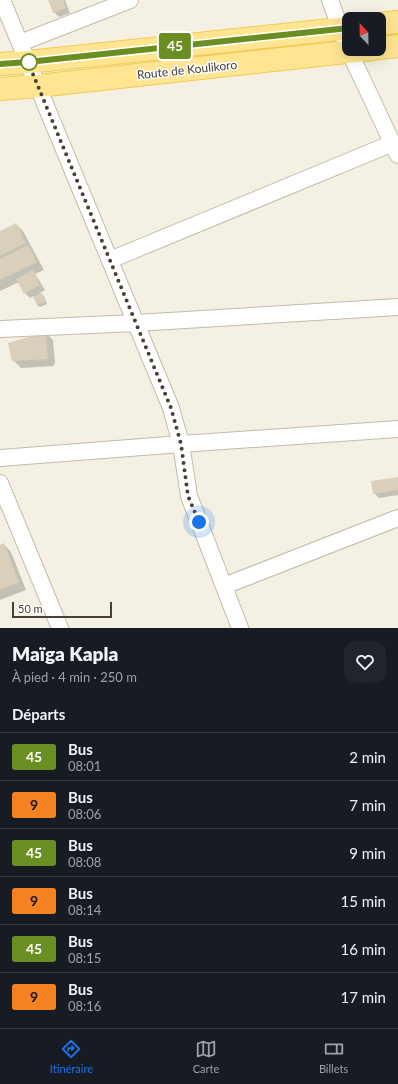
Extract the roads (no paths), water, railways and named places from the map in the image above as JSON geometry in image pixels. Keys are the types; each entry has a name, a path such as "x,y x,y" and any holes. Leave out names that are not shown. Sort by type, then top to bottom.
{"main road":[{"path":"386,23 398,22"},
{"name":"Route de Koulikoro","path":"0,64 24,52 342,28"},
{"path":"386,47 398,46"},
{"name":"Route de Koulikoro","path":"0,89 342,52"}],"street":[{"path":"2,0 171,408 181,444 188,496 240,628"},
{"path":"24,52 130,0"},
{"path":"330,0 342,24"},
{"path":"110,260 395,149 351,56"},
{"path":"0,329 136,323 398,307"},
{"path":"0,458 398,429"},
{"path":"0,483 60,628"},
{"path":"224,586 398,518"}]}
